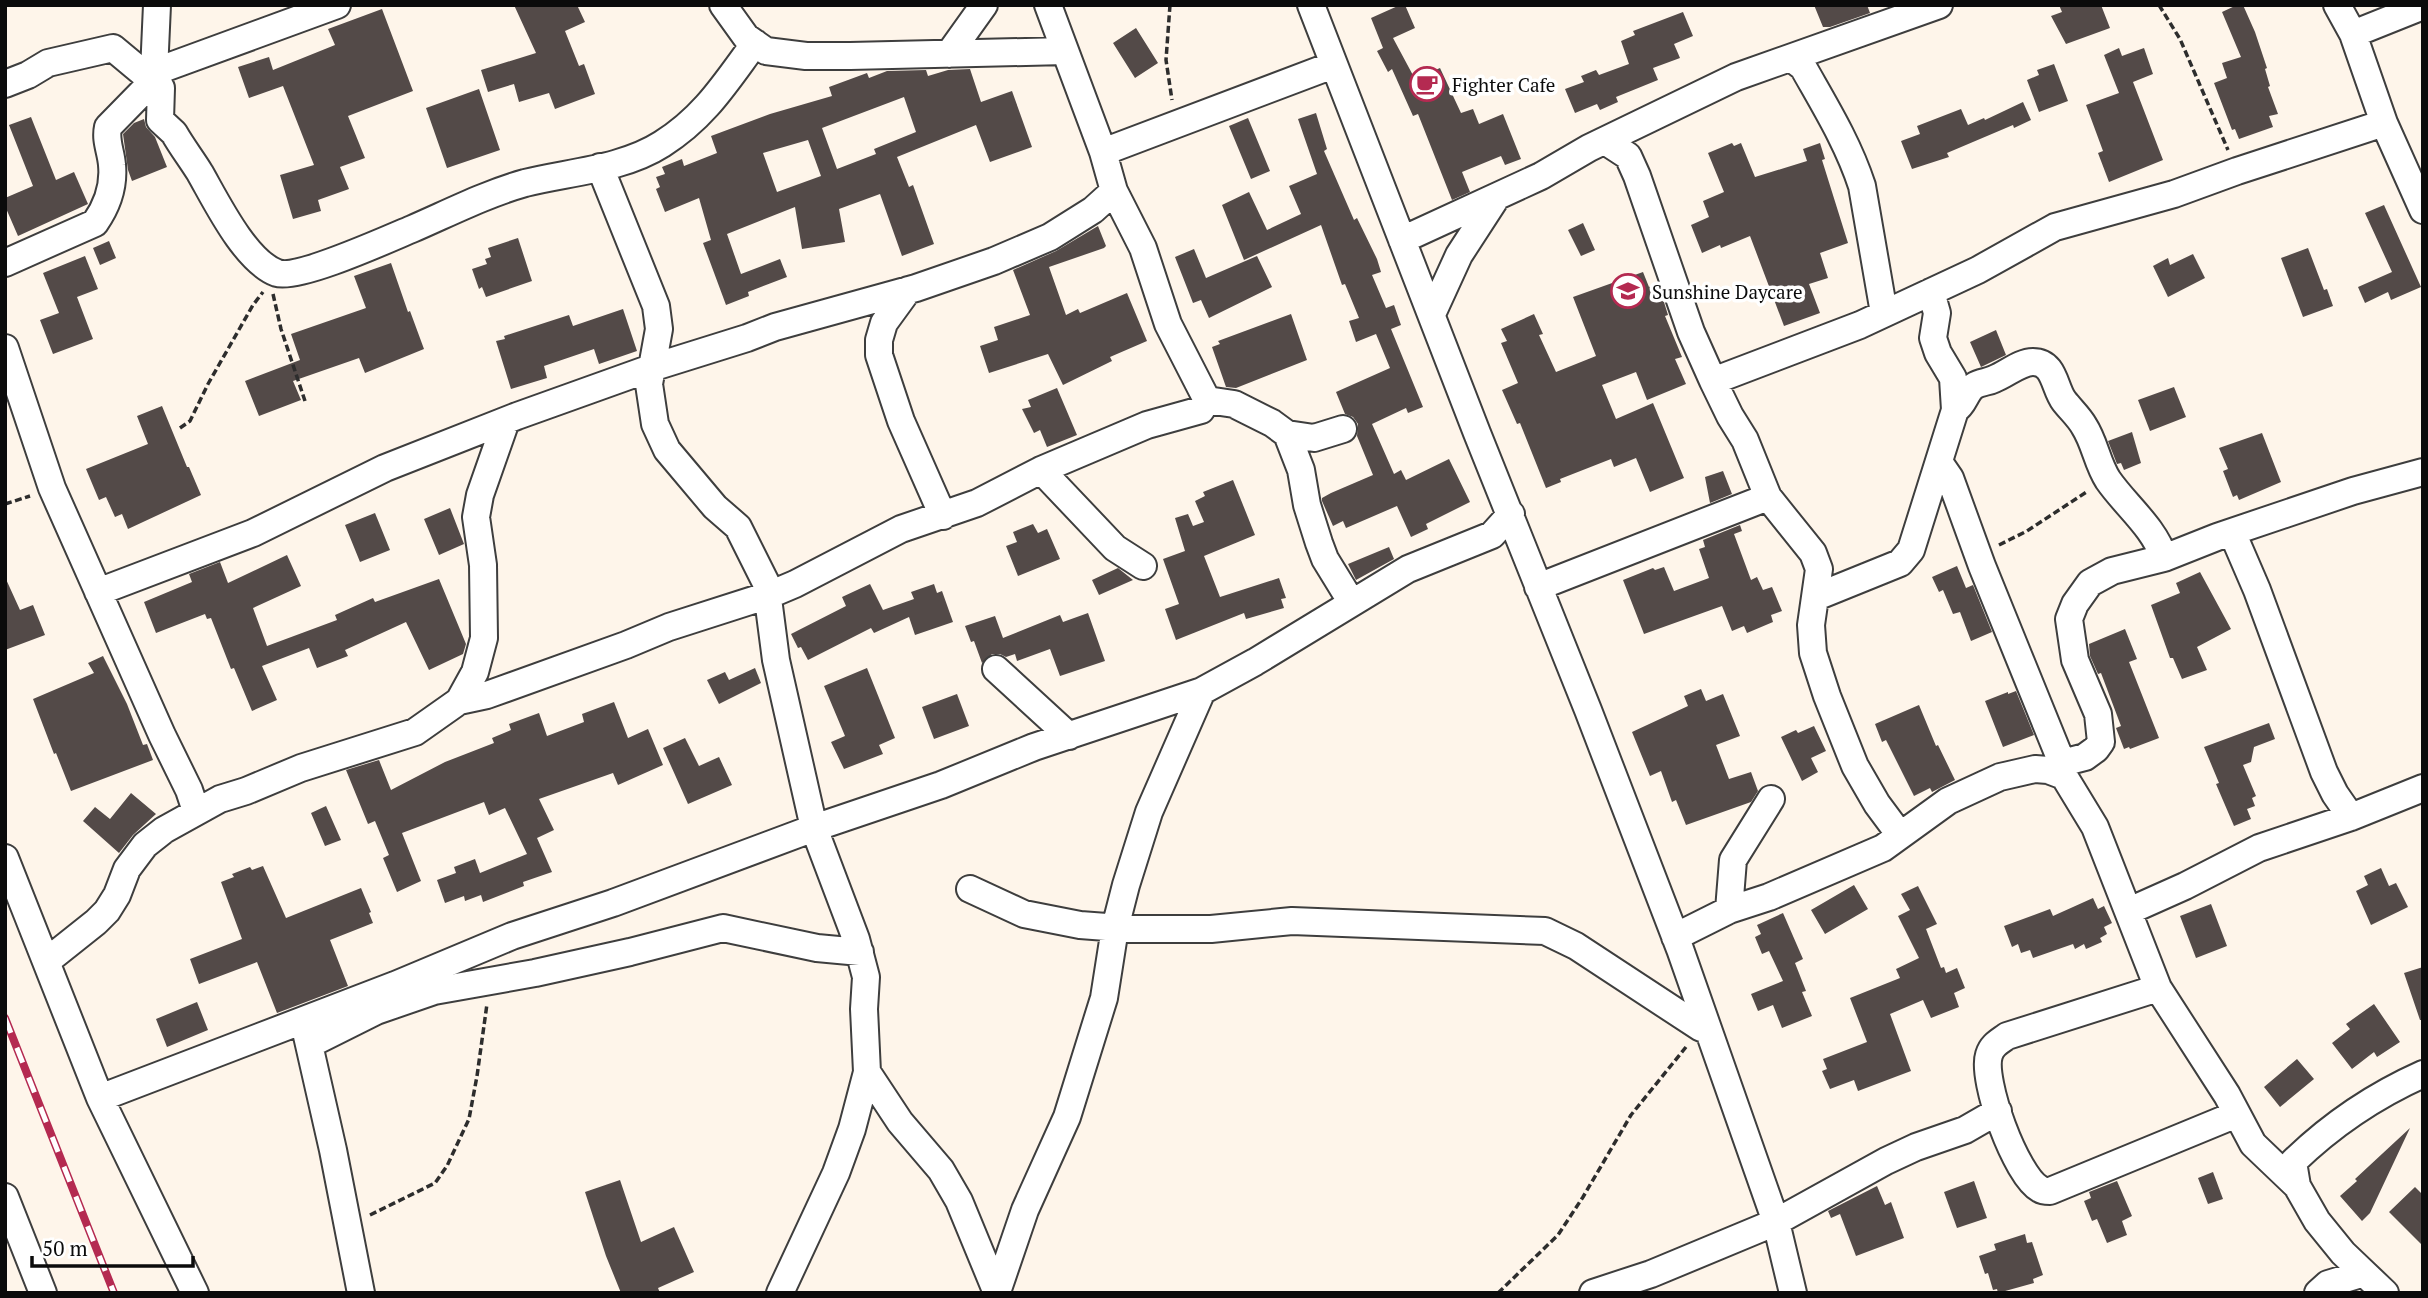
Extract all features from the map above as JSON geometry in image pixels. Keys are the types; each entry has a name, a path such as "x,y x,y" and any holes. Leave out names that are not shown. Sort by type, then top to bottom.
{"street":[{"path":"156,5 156,80 160,120 180,143 241,242 270,275 291,274 349,255 492,194 632,158 661,145 710,106 755,43"},
{"path":"5,262 95,223 104,210 111,181 112,167 106,137 108,127 156,80 337,5"},
{"path":"723,5 746,37 766,51 806,56 1065,51"},
{"path":"949,54 984,5"},
{"path":"1048,5 1114,191 1143,248 1168,324 1207,400"},
{"path":"1311,5 1675,937 1776,1222 1793,1293"},
{"path":"1402,240 1496,198 1736,77 1939,5"},
{"path":"2337,5 2353,34 2384,123 2423,210"},
{"path":"2353,34 2423,6"},
{"path":"5,84 48,63 113,48 156,80"},
{"path":"1791,58 1802,67 1810,79 1848,147 1856,167 1862,186 1884,313"},
{"path":"1102,152 1333,65"},
{"path":"1713,381 1830,338 1978,270 2055,227 2174,194 2384,123"},
{"path":"1605,141 1628,156 1691,332 1730,416 1745,440 1768,497 1813,553 1819,569 1811,625 1813,653 1827,696 1856,766 1877,804 1900,835"},
{"path":"600,167 656,306 659,329 651,368 650,401 655,424 667,450 715,506 738,527 766,583 776,660 814,828 860,952 866,978 864,1009 867,1073 852,1129 836,1173 780,1293"},
{"path":"98,592 253,533 385,468 506,421 651,368 775,327 908,290 994,261 1050,237 1093,210 1114,191"},
{"path":"1432,314 1459,255 1496,198"},
{"path":"908,290 884,323 879,340 879,355 901,421 943,516"},
{"path":"1816,597 1899,564 1911,550 1955,410 1952,378 1933,338 1937,313 1931,292"},
{"path":"5,348 52,488 189,790 196,811"},
{"path":"1955,410 1977,384 1993,380 2027,363 2042,363 2048,367 2064,401 2085,427 2108,480 2138,515 2161,548 2164,558"},
{"path":"1207,400 1234,404 1272,423 1287,434 1314,439 1343,429"},
{"path":"458,701 487,695 669,627 769,595 901,530 977,503 1041,470 1147,425 1201,410 1207,400"},
{"path":"47,961 107,911 117,895 127,869 145,845 164,830 196,811 301,768 415,733 458,701 475,672 484,638 484,565 476,517 480,495 506,421"},
{"path":"1287,434 1301,470 1307,505 1325,559 1352,603"},
{"path":"1939,462 1950,478 2063,769 2095,827 2158,988 2195,1044 2253,1144 2297,1186 2317,1221 2343,1253 2385,1293"},
{"path":"1041,470 1115,548 1143,566"},
{"path":"1675,937 1729,910 1769,897 1883,848 1948,801 2000,777 2035,769 2063,769 2096,749 2101,742 2098,714 2075,660 2069,619 2075,604 2090,583 2112,571 2164,558 2353,491 2423,472"},
{"path":"1538,587 1768,497"},
{"path":"307,1032 512,936 637,895 814,828 941,785 993,763 1202,691 1424,561 1492,535 1511,514"},
{"path":"2232,532 2257,590 2324,772 2334,794 2351,817"},
{"path":"996,669 1069,736"},
{"path":"997,1292 1025,1210 1067,1116 1104,998 1115,928 1149,812 1202,691"},
{"path":"2129,911 2259,848 2351,817 2423,788"},
{"path":"1729,910 1734,860 1771,799"},
{"path":"5,858 100,1098 195,1293"},
{"path":"971,889 1024,914 1080,925 1115,928 1211,929 1292,921 1545,931 1576,946 1701,1028"},
{"path":"100,1098 434,991 535,973 723,928 817,948 860,952"},
{"path":"2158,988 2007,1036 1992,1046 1987,1070 1989,1087 2020,1166 2038,1189 2050,1191 2237,1114"},
{"path":"307,1032 361,1293"},
{"path":"867,1073 900,1122 942,1170 959,1201 997,1292"},
{"path":"2297,1186 2294,1163 2319,1136 2393,1087 2423,1074"},
{"path":"1593,1293 1651,1274 1776,1222 1886,1161 1965,1130 1998,1111"},
{"path":"5,1197 43,1293"},
{"path":"2318,1293 2328,1284 2364,1273"}],"path":[{"path":"1170,5 1166,60 1178,125"},
{"path":"2159,5 2180,39 2237,171"},
{"path":"270,275 281,328 305,401"},
{"path":"180,428 190,421 270,275"},
{"path":"1977,551 2010,540 2108,480"},
{"path":"348,1231 368,1216 404,1196 435,1183 447,1166 469,1119 489,981"},
{"path":"5,1018 114,1293"},
{"path":"1498,1293 1558,1234 1631,1115 1701,1028"}],"building":[{"path":"514,5 577,5 585,22 565,31 579,66 584,64 595,94 555,109 549,93 519,102 514,84 488,92 481,70 536,53"},
{"path":"1405,5 1415,28 1393,38 1415,79 1440,68 1461,113 1473,109 1479,124 1503,114 1521,159 1505,165 1501,156 1462,172 1470,192 1452,200 1418,114 1413,116 1392,69 1388,72 1377,51 1383,48 1371,18"},
{"path":"1814,5 1867,5 1870,13 1823,27"},
{"path":"2059,5 2101,5 2110,28 2066,44 2051,16 2062,12"},
{"path":"2243,5 2255,32 2267,68 2268,87 2278,114 2269,116 2273,127 2239,139 2235,129 2232,130 2214,83 2227,78 2222,63 2241,57 2222,12"},
{"path":"382,9 413,91 348,116 365,158 340,167 349,189 318,200 321,211 293,219 280,175 314,165 283,86 249,98 238,67 269,57 273,70 335,45 328,29"},
{"path":"1683,12 1693,36 1674,44 1680,58 1653,68 1658,80 1616,97 1618,102 1600,110 1597,104 1575,113 1565,89 1584,82 1581,76 1596,70 1599,75 1629,64 1621,41 1635,35 1633,31"},
{"path":"1136,28 1158,63 1135,78 1113,43"},
{"path":"2119,48 2122,56 2144,48 2153,74 2133,82 2163,160 2109,182 2098,153 2103,151 2086,105 2119,93 2104,55"},
{"path":"2054,64 2068,101 2039,112 2027,80 2039,75 2037,70"},
{"path":"970,69 981,102 1012,91 1032,147 990,162 976,125 897,157 909,187 913,185 934,244 902,256 880,194 839,209 845,242 802,249 795,207 727,234 741,274 780,259 787,277 748,292 749,296 726,305 703,243 711,240 699,198 665,212 656,189 660,187 656,177 665,174 662,167 682,159 684,166 717,153 711,136 770,114 832,96 829,87 867,73 869,78 887,71 926,70 928,76 948,70","holes":["904,97 916,132 874,149 876,154 837,169 822,128","808,140 821,176 777,192 763,153"]},
{"path":"479,89 500,150 447,168 426,108"},
{"path":"2023,102 2031,120 1947,153 1949,157 1912,169 1901,141 1920,134 1917,126 1961,109 1968,125"},
{"path":"1316,113 1327,149 1324,151 1354,220 1357,218 1377,259 1381,272 1372,275 1386,308 1394,305 1401,325 1391,329 1423,407 1408,413 1406,408 1372,424 1394,474 1401,470 1406,480 1449,459 1470,502 1426,524 1428,529 1411,537 1397,506 1346,528 1343,521 1333,526 1322,501 1322,498 1331,493 1373,475 1357,436 1358,424 1353,417 1345,414 1336,392 1390,368 1376,334 1356,342 1349,321 1359,318 1345,284 1342,285 1321,225 1244,260 1222,205 1249,192 1267,230 1301,214 1289,186 1317,174 1298,119"},
{"path":"31,117 56,180 74,172 88,204 18,236 5,206 5,198 33,186 9,125"},
{"path":"1248,118 1270,171 1251,179 1229,126"},
{"path":"144,119 146,127 155,137 167,167 132,181 123,134 134,123"},
{"path":"1732,143 1734,146 1741,143 1755,177 1807,161 1803,149 1820,143 1825,159 1822,160 1848,243 1820,253 1828,278 1809,284 1820,313 1784,326 1750,236 1702,253 1691,225 1709,217 1703,201 1724,192 1708,153"},
{"path":"2384,205 2421,287 2391,300 2388,292 2365,303 2358,287 2392,272 2365,213"},
{"path":"1583,223 1595,250 1581,256 1568,230"},
{"path":"1098,226 1106,246 1104,248 1049,267 1066,315 1078,309 1080,313 1127,293 1147,341 1110,357 1112,361 1063,385 1048,354 989,373 980,346 998,340 994,327 1030,315 1013,270 1056,251"},
{"path":"518,238 532,281 486,297 482,287 479,289 472,269 487,264 485,259 491,257 488,248"},
{"path":"109,241 116,258 100,265 93,248"},
{"path":"2308,248 2333,306 2303,317 2281,258"},
{"path":"1194,249 1206,278 1257,256 1272,287 1209,318 1201,300 1193,303 1175,257"},
{"path":"2193,254 2205,278 2168,297 2153,266 2168,258 2170,265"},
{"path":"85,256 98,289 77,297 93,339 53,354 40,320 59,313 43,273"},
{"path":"391,263 424,349 365,373 359,358 293,381 301,400 259,416 245,381 300,360 291,334 366,308 354,276"},
{"path":"1643,272 1649,287 1658,283 1668,315 1665,316 1682,357 1675,359 1686,384 1647,400 1636,372 1602,385 1616,419 1653,403 1684,478 1650,492 1636,458 1614,467 1611,459 1560,479 1561,482 1546,488 1520,423 1517,424 1502,390 1518,383 1501,343 1507,341 1501,329 1534,314 1543,334 1539,335 1556,372 1596,356 1573,297"},
{"path":"623,309 637,351 599,364 594,349 544,366 547,378 511,389 496,341 569,315 573,326"},
{"path":"1291,314 1307,360 1236,388 1226,387 1212,347 1220,344 1218,341"},
{"path":"1996,330 2006,355 1981,367 1970,342"},
{"path":"2174,387 2186,417 2150,431 2138,400"},
{"path":"1057,388 1077,435 1047,447 1040,430 1034,433 1022,409 1031,407 1028,400"},
{"path":"162,406 201,495 128,529 122,514 115,517 106,497 99,500 86,469 148,444 137,416"},
{"path":"2132,432 2141,463 2124,470 2121,463 2117,464 2108,441"},
{"path":"2262,433 2281,482 2239,500 2237,495 2233,497 2223,471 2228,469 2219,448"},
{"path":"1723,471 1732,494 1710,503 1705,477"},
{"path":"1233,480 1255,535 1204,556 1220,597 1279,578 1286,598 1281,599 1284,608 1246,619 1244,613 1176,640 1165,609 1179,604 1163,559 1185,551 1175,518 1188,514 1193,526 1204,522 1195,501 1205,496 1203,492"},
{"path":"450,508 464,544 439,555 424,519"},
{"path":"375,513 390,550 360,562 345,525"},
{"path":"1033,524 1038,533 1047,529 1060,559 1018,576 1006,546 1017,542 1013,532"},
{"path":"1740,525 1742,531 1734,534 1751,580 1757,577 1763,590 1772,587 1782,611 1771,615 1773,622 1747,633 1744,626 1732,631 1722,606 1644,634 1623,580 1653,568 1655,570 1664,567 1674,591 1709,578 1699,549 1705,547 1703,540"},
{"path":"1389,547 1394,559 1356,580 1348,564"},
{"path":"287,555 301,586 253,608 267,646 337,620 335,615 373,598 375,602 439,579 466,644 463,654 429,670 406,622 345,650 348,656 317,668 309,648 262,666 277,700 252,711 234,668 231,669 211,618 207,619 205,614 156,633 144,602 192,582 189,574 220,562 228,583"},
{"path":"1957,566 1966,588 1973,585 1992,632 1971,641 1960,612 1953,614 1943,590 1939,592 1932,577"},
{"path":"1118,568 1133,580 1099,595 1092,580"},
{"path":"2200,572 2231,629 2197,647 2207,670 2182,679 2173,658 2170,658 2151,605 2180,593 2176,583"},
{"path":"5,577 20,610 33,605 45,635 5,650"},
{"path":"870,584 883,610 914,599 911,592 934,584 937,593 942,591 953,622 915,635 909,617 874,633 871,628 808,660 791,634 846,606 842,597"},
{"path":"1088,613 1105,661 1060,676 1050,649 1017,661 1015,654 1006,657 992,654 982,663 965,626 995,616 1003,638 1060,615 1063,622"},
{"path":"2125,629 2137,659 2129,662 2159,738 2130,749 2124,749 2116,728 2121,726 2101,673 2098,674 2090,656 2089,644"},
{"path":"103,656 127,704 143,745 147,744 153,760 71,791 33,699 94,673 88,663"},
{"path":"755,668 761,683 719,704 707,680 725,672 729,680"},
{"path":"867,668 895,738 879,745 883,754 844,769 831,742 845,736 824,686"},
{"path":"1701,689 1706,701 1723,694 1740,736 1716,745 1729,779 1751,772 1758,791 1751,802 1686,825 1676,800 1672,802 1661,771 1650,776 1632,732 1688,706 1684,696"},
{"path":"2016,691 2034,735 2003,747 1985,701"},
{"path":"957,694 969,726 934,739 922,707"},
{"path":"614,702 628,738 648,729 663,765 618,785 613,773 539,799 554,830 537,838 552,872 523,882 524,886 483,902 481,895 465,901 464,896 445,903 437,880 456,873 454,867 475,859 480,873 527,854 505,808 489,815 484,802 402,833 421,881 397,892 383,858 389,855 375,821 368,824 346,770 379,760 391,790 445,762 494,743 492,738 511,730 509,724 539,713 547,736 584,722 582,714"},
{"path":"1919,705 1936,746 1938,745 1955,780 1932,792 1930,788 1914,796 1886,740 1882,742 1875,724"},
{"path":"2269,723 2275,739 2254,747 2251,762 2243,765 2256,796 2252,798 2255,806 2247,809 2251,819 2234,826 2204,747"},
{"path":"1814,726 1826,751 1811,758 1818,772 1802,781 1781,737"},
{"path":"685,738 699,766 719,757 732,785 688,804 663,748"},
{"path":"131,793 156,814 133,835 119,853 83,821 95,807 110,819"},
{"path":"326,806 341,840 325,846 311,813"},
{"path":"263,866 286,918 361,888 373,923 330,940 348,986 277,1013 257,962 199,984 190,959 242,939 221,882 250,867 252,870"},
{"path":"2381,868 2389,886 2396,883 2408,907 2371,925 2356,891 2368,885 2364,876"},
{"path":"1854,885 1868,909 1825,934 1811,910"},
{"path":"1918,886 1937,924 1926,929 1941,968 1944,967 1946,973 1957,968 1965,988 1954,993 1959,1007 1931,1018 1923,1000 1890,1014 1911,1071 1858,1091 1854,1080 1830,1089 1822,1071 1827,1069 1823,1059 1867,1042 1850,998 1900,978 1896,969 1919,958 1898,916 1910,910 1901,894"},
{"path":"2093,898 2098,909 2104,906 2112,923 2104,927 2107,934 2100,938 2102,942 2086,949 2084,944 2075,949 2073,944 2033,958 2030,950 2021,953 2018,944 2012,947 2004,926 2050,909 2053,916"},
{"path":"2211,904 2227,946 2196,958 2180,916"},
{"path":"1783,913 1803,959 1795,963 1806,991 1802,992 1812,1016 1782,1028 1773,1005 1758,1011 1751,994 1783,981 1769,951 1762,954 1755,937 1761,934 1757,925"},
{"path":"2423,967 2423,1020 2420,1020 2404,973"},
{"path":"197,1002 208,1030 167,1047 156,1019"},
{"path":"2374,1004 2400,1042 2377,1057 2374,1052 2352,1069 2332,1043 2350,1029 2346,1024"},
{"path":"2297,1059 2314,1079 2280,1107 2264,1087"},
{"path":"2410,1128 2370,1213 2362,1221 2340,1196"},
{"path":"2213,1172 2223,1199 2208,1204 2198,1178"},
{"path":"620,1180 641,1242 674,1227 694,1272 658,1288 660,1293 621,1293 606,1256 585,1192"},
{"path":"1974,1181 1987,1218 1957,1228 1944,1192"},
{"path":"2117,1181 2132,1216 2122,1221 2127,1235 2107,1243 2097,1219 2092,1221 2084,1201 2091,1198 2089,1192"},
{"path":"1877,1186 1885,1205 1891,1202 1904,1238 1856,1256 1840,1214 1831,1218 1828,1211"},
{"path":"2415,1187 2423,1195 2423,1246 2389,1212"},
{"path":"2025,1234 2027,1243 2032,1242 2043,1275 2033,1279 2034,1283 1998,1293 1997,1289 1993,1290 1979,1256 1996,1250 1994,1244"}],"railway":[{"path":"5,1018 114,1293"}],"place":[{"name":"Fighter Cafe","path":"1427,84"},
{"name":"Sunshine Daycare","path":"1628,291"}]}
